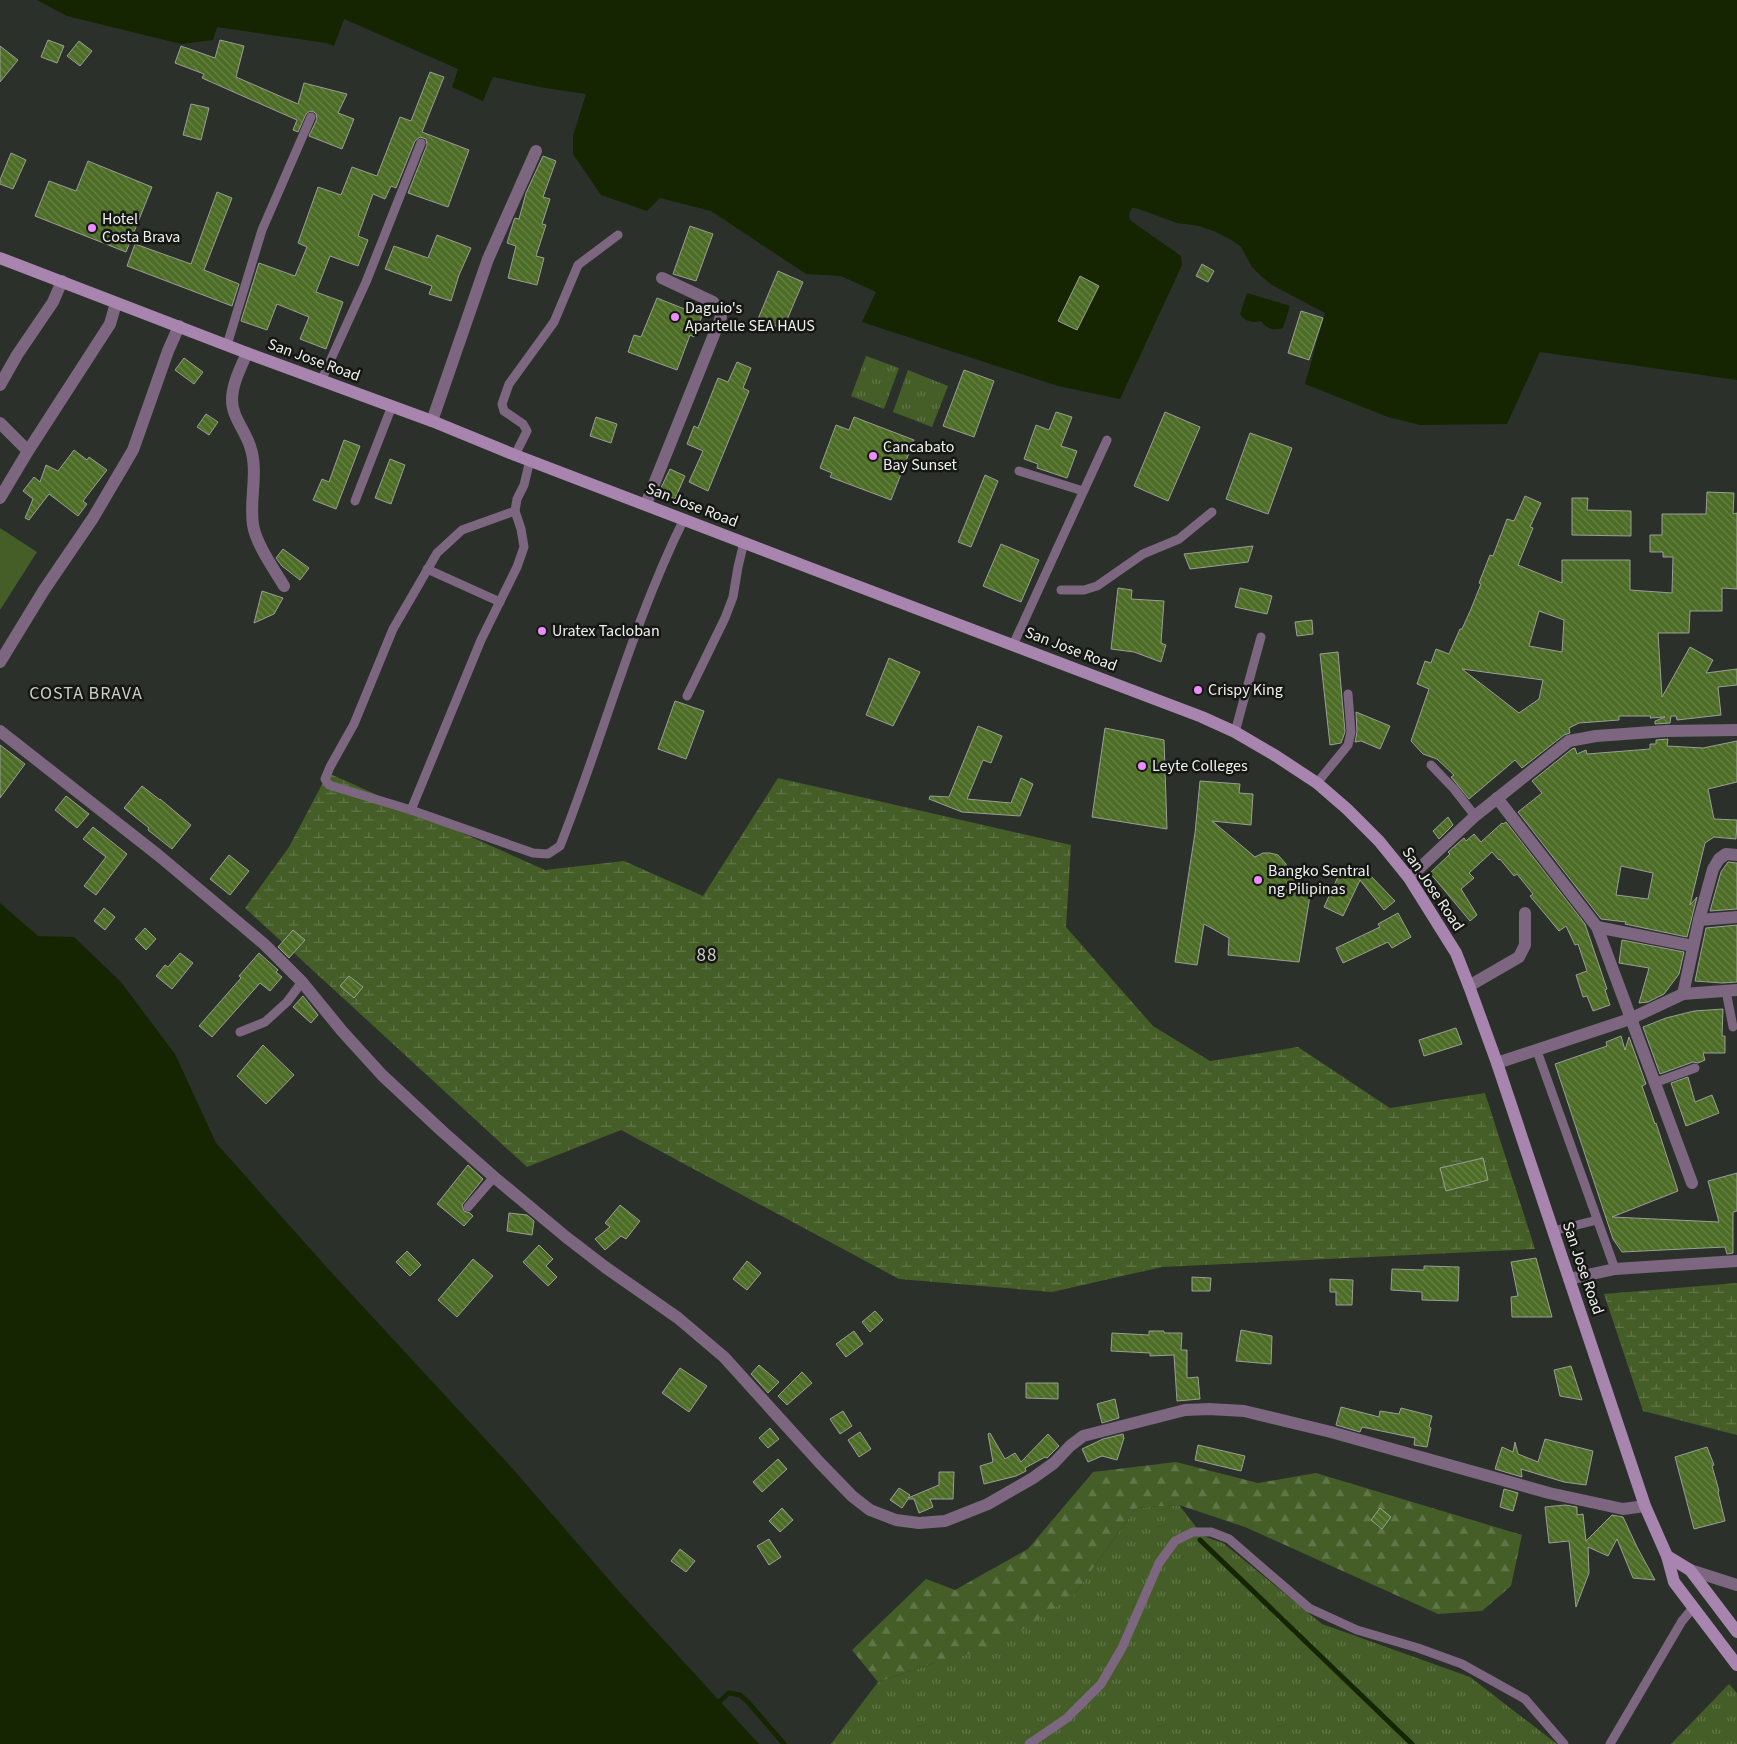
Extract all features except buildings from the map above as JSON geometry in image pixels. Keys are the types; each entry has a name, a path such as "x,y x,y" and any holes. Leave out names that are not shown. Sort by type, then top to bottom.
{"main road":[{"name":"San Jose Road","path":"0,258 227,346 432,421 516,455 1202,717 1235,732 1317,783 1347,808 1409,878 1456,953 1497,1064 1645,1506 1667,1556 1674,1582 1737,1665"},
{"path":"1667,1556 1690,1570 1737,1632"}],"street":[{"path":"432,421 488,259 536,151"},
{"path":"646,504 721,317 719,309 713,302 662,278"},
{"path":"0,385 17,355 53,302 62,282"},
{"path":"0,498 110,324 116,303"},
{"path":"0,662 44,590 93,518 133,450 168,351 179,326"},
{"path":"247,353 235,383 232,400 234,413 250,446 255,475 252,510 253,527 260,544 284,586"},
{"path":"0,423 28,451"},
{"path":"1409,878 1475,816 1569,741 1596,736 1666,731 1737,730"},
{"path":"0,732 158,855 264,944 302,982 342,1031 382,1075 494,1178 605,1267 685,1324 724,1357 852,1496 870,1510 896,1520 919,1523 945,1521 988,1504 1033,1478 1054,1463 1070,1446 1083,1436 1184,1410 1209,1409 1244,1411 1331,1432 1549,1493 1623,1509 1645,1506"},
{"path":"1497,798 1597,927 1692,1183"},
{"path":"1683,994 1699,920 1713,869 1719,859 1726,854 1737,855"},
{"path":"1469,986 1519,957 1525,945 1525,913"},
{"path":"1699,920 1737,917"},
{"path":"1597,927 1693,946"},
{"path":"1497,1064 1630,1019 1683,994 1732,991"},
{"path":"1569,1279 1615,1269 1737,1261"},
{"path":"1690,1570 1737,1586"}],"lane":[{"path":"227,346 262,230 311,117"},
{"path":"321,381 366,282 421,143"},
{"path":"516,455 527,431 523,424 504,412 502,404 509,384 554,322 578,266 618,235"},
{"path":"354,500 392,406"},
{"path":"1013,644 1107,440"},
{"path":"411,810 482,640 517,567 524,547 515,511 530,460"},
{"path":"1019,471 1083,491"},
{"path":"515,511 462,530 437,553 393,629 354,724 325,779 329,785 411,810 533,853 548,854 560,846 617,684 668,552 684,519"},
{"path":"1061,590 1084,590 1097,586 1143,554 1179,539 1212,512"},
{"path":"687,696 725,618 744,542"},
{"path":"427,568 500,602"},
{"path":"1235,732 1261,637"},
{"path":"1317,783 1348,745 1351,732 1348,694"},
{"path":"1431,765 1454,789 1475,816"},
{"path":"240,1032 265,1022 287,1002 302,982"},
{"path":"1732,991 1733,1027"},
{"path":"1536,1051 1615,1269"},
{"path":"1654,1083 1695,1068"},
{"path":"468,1207 494,1178"},
{"path":"1553,1231 1597,1220"},
{"path":"1029,1744 1067,1718 1101,1684 1122,1648 1159,1563 1175,1541 1193,1532 1211,1532 1230,1539 1309,1608 1357,1630 1418,1648 1462,1664 1526,1700 1564,1744"},
{"path":"1610,1744 1682,1622 1693,1608"}],"green space":[{"path":"866,356 899,368 884,409 851,396"},
{"path":"908,370 948,386 932,427 893,412"},
{"path":"0,528 37,552 0,610"},
{"path":"328,773 545,870 624,861 703,896 778,778 1071,845 1066,927 1153,1026 1210,1061 1298,1047 1390,1108 1485,1093 1535,1249 1162,1267 1052,1292 899,1279 621,1130 527,1167 245,908 289,847"},
{"path":"1737,1283 1737,1435 1643,1411 1604,1294"},
{"path":"1176,1462 1258,1483 1316,1473 1522,1535 1511,1586 1482,1611 1438,1614 1245,1527 1179,1505 1136,1508 1074,1595 995,1648 934,1663 878,1682 852,1650 926,1579 955,1590 1028,1549 1093,1472"},
{"path":"1179,1505 1203,1536 1223,1543 1322,1624 1470,1677 1557,1744 831,1744 878,1682 934,1663 1074,1595 1136,1508"},
{"path":"1729,1684 1737,1693 1737,1744 1671,1744"}],"shaded area":[{"path":"37,0 1737,0 1737,380 1540,352 1507,424 1420,425 1388,417 1305,384 1325,313 1272,285 1252,267 1241,247 1233,241 1199,226 1177,223 1132,208 1129,214 1130,220 1181,256 1182,265 1120,399 1058,386 862,322 876,292 841,276 806,274 711,211 660,198 647,211 601,195 573,154 573,136 586,94 493,77 483,101 452,87 458,69 344,19 334,46 326,43 217,27 213,40 181,44 67,16"},
{"path":"1247,293 1290,306 1283,328 1270,329 1261,321 1249,321 1242,317 1240,314"},
{"path":"0,903 38,936 74,937 121,982 175,1054 216,1143 331,1272 512,1468 617,1589 759,1744 0,1744"}],"waterway":[{"path":"1200,1540 1412,1744"},
{"path":"720,1701 729,1693 740,1695 784,1744"}],"place":[{"name":"Hotel Costa Brava","path":"92,228"},
{"name":"Daguio's Apartelle SEA HAUS","path":"675,317"},
{"name":"Cancabato Bay Sunset","path":"873,456"},
{"name":"Uratex Tacloban","path":"542,631"},
{"name":"Crispy King","path":"1198,690"},
{"name":"Leyte Colleges","path":"1142,766"},
{"name":"Bangko Sentral ng Pilipinas","path":"1258,880"}],"district":[{"name":"COSTA BRAVA","path":"86,693"},
{"name":"88","path":"707,955"}]}
